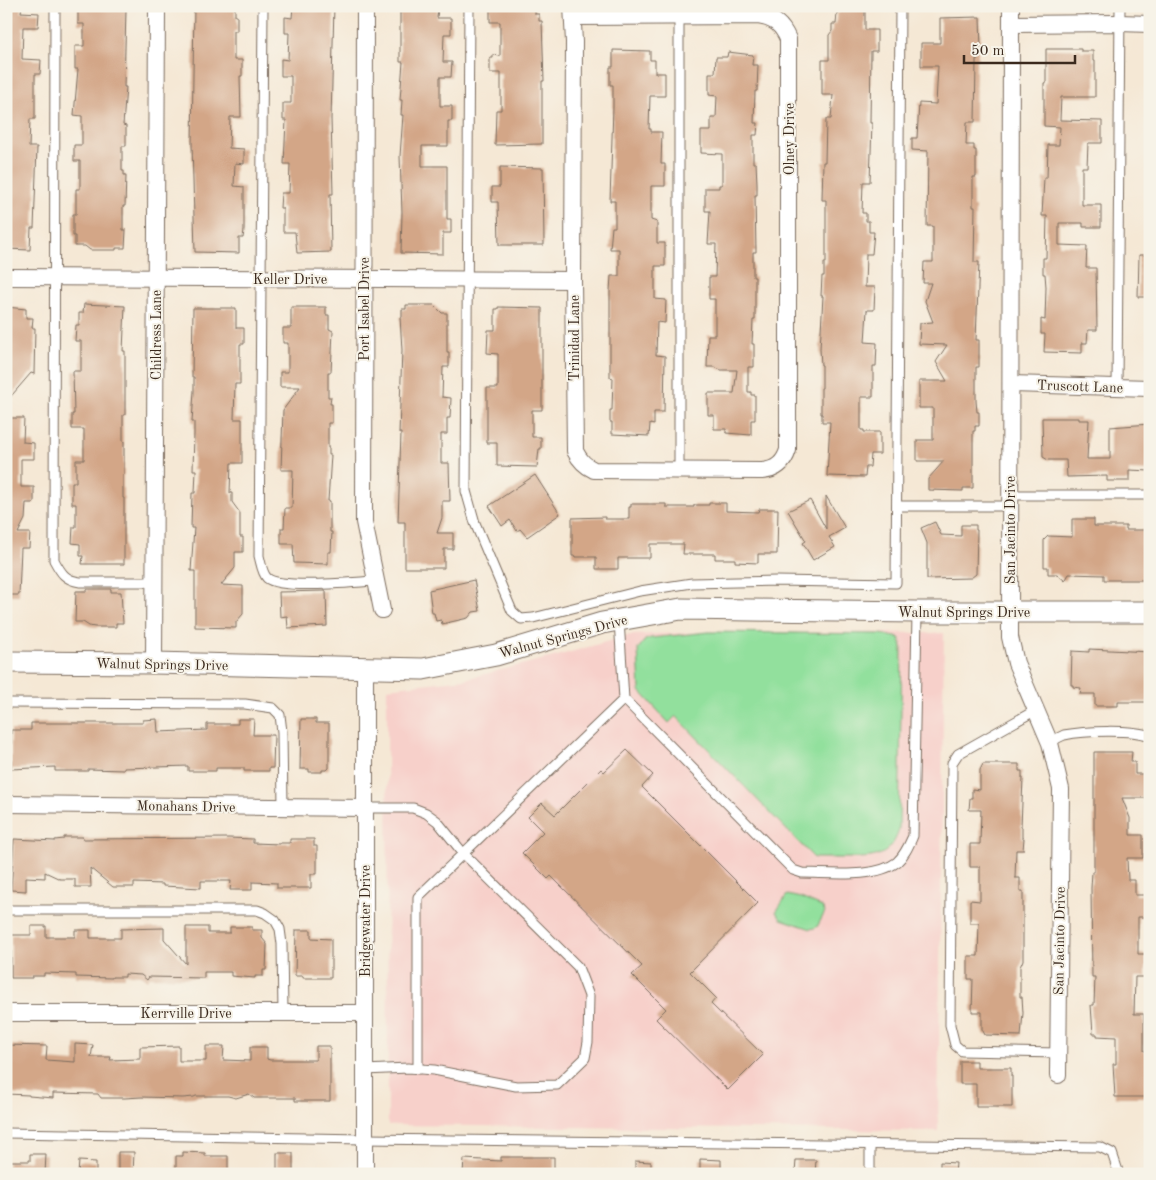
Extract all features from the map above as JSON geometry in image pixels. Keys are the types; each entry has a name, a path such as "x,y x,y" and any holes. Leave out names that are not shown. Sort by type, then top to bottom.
{"street":[{"name":"Childress Lane","path":"154,663 157,6"},
{"name":"Port Isabel Drive","path":"365,6 364,522 382,610"},
{"name":"San Jacinto Drive","path":"1011,6 1010,638 1016,664 1050,743 1061,789 1058,1075"},
{"name":"Olney Drive","path":"572,12 679,11 768,18 781,26 788,38 788,450 782,463"},
{"name":"Trinidad Lane","path":"572,12 574,42 574,442 579,460 594,470 762,471 770,470 782,463"},
{"path":"1011,24 1119,14 1150,24"},
{"name":"Keller Drive","path":"6,278 573,280"},
{"name":"Truscott Lane","path":"1011,384 1150,388"},
{"name":"Walnut Springs Drive","path":"6,662 423,669 496,655 602,622 680,609 1150,612"},
{"name":"Bridgewater Drive","path":"365,1174 366,668"},
{"name":"Monahans Drive","path":"6,804 365,808"},
{"name":"Kerrville Drive","path":"6,1013 365,1013"}],"lane":[{"path":"55,6 54,560 61,573 70,581 154,582"},
{"path":"263,6 259,556 262,569 267,578 279,584 376,581"},
{"path":"469,6 466,491 475,523 512,611 521,619 533,618 640,591 692,583 776,581 896,583 900,6"},
{"path":"679,11 679,471"},
{"path":"1117,387 1119,14"},
{"path":"897,506 1150,496"},
{"path":"619,620 624,699 792,870 802,873 867,872 883,869 897,862 907,850 913,836 917,612"},
{"path":"418,1069 418,897 624,699"},
{"path":"6,703 245,704 273,708 280,715 282,732 283,807"},
{"path":"1036,710 958,754 952,763 950,1025 955,1045 962,1051 1058,1053"},
{"path":"1050,743 1061,736 1081,733 1138,732 1150,736"},
{"path":"365,808 413,808 426,813 437,821 463,853 578,967 589,996 588,1042 585,1058 557,1085 516,1086 434,1070 365,1070"},
{"path":"6,910 257,910 275,920 280,929 283,1013"},
{"path":"6,1133 1100,1147 1112,1153 1118,1174"},
{"path":"870,1144 870,1174"}],"shaded area":[{"path":"709,632 944,633 938,1131 388,1125 387,688 465,679 630,635"}],"green space":[{"path":"709,632 881,634 900,638 902,647 899,830 891,846 886,851 875,856 859,858 814,858 676,716 669,723 640,691 638,649 645,640"},
{"path":"787,895 801,898 822,907 825,912 817,927 811,929 781,919 776,912"}],"building":[{"path":"6,6 22,6 21,12 39,13 38,27 23,27 22,59 41,60 40,74 35,74 35,119 30,119 29,147 37,147 34,228 31,228 30,250 6,249"},
{"path":"88,6 124,6 124,9 126,9 124,87 126,87 123,125 126,126 126,146 122,146 122,171 126,175 123,230 126,230 125,248 116,248 116,250 90,250 85,246 75,246 75,236 73,236 73,214 76,214 76,189 80,189 80,161 74,161 74,145 82,145 82,116 74,115 78,69 75,69 75,46 84,46 84,24 78,24 78,8 88,8"},
{"path":"194,6 235,6 235,16 237,16 237,31 234,31 234,60 242,60 242,76 240,76 241,117 230,117 229,148 244,149 244,164 235,163 234,186 244,187 244,230 243,238 239,238 239,253 195,252 192,144"},
{"path":"293,6 334,6 331,119 333,194 330,194 331,252 297,253 295,232 283,232 283,208 280,208 281,193 289,193 290,164 284,164 286,120 283,120 283,103 291,103 291,76 281,76 281,59 288,60 289,33 285,33 285,17 292,18"},
{"path":"400,6 438,6 437,18 451,18 451,34 444,34 443,62 452,62 451,77 440,77 440,106 452,106 452,121 448,121 448,146 422,146 422,166 447,166 447,219 451,219 451,233 443,233 443,254 401,253 400,156 403,115 401,115 402,100 400,100 403,62 400,62"},
{"path":"490,6 535,7 535,14 539,14 539,21 542,21 544,81 542,81 542,144 495,145 496,110 501,110 501,73 490,73 490,58 493,58 493,55 500,56 500,22 490,22"},
{"path":"839,8 865,10 865,30 877,30 877,51 871,51 870,123 872,123 870,182 863,182 862,213 866,213 866,221 869,221 869,232 874,232 872,254 866,254 865,287 875,287 874,310 867,310 865,342 877,343 876,366 873,366 873,397 861,397 861,430 864,430 864,432 880,432 880,454 871,454 870,467 866,467 865,477 827,476 830,422 822,422 821,414 822,365 820,349 823,296 821,296 822,276 824,276 824,263 826,263 826,200 822,200 823,162 825,162 826,119 831,119 833,95 822,95 822,60 829,60 829,35 832,31 832,24 836,24"},
{"path":"980,17 981,50 978,50 978,59 976,59 975,122 967,122 966,145 974,145 974,150 976,150 976,177 973,177 973,207 975,207 974,262 979,262 976,340 979,340 979,367 976,367 976,401 977,412 979,412 979,426 975,426 975,431 973,431 973,488 963,488 963,491 928,490 928,479 944,461 917,461 917,440 933,440 933,408 919,408 919,381 947,381 936,362 947,345 919,344 920,323 933,322 925,301 931,283 923,283 924,262 933,262 933,226 927,226 928,151 912,150 912,138 917,138 919,103 936,104 938,66 921,66 921,43 940,43 940,18"},
{"path":"1046,49 1093,51 1093,61 1095,61 1095,97 1061,97 1060,120 1102,121 1102,143 1088,143 1087,167 1082,167 1082,205 1101,205 1101,227 1083,227 1083,223 1059,223 1059,245 1087,246 1086,268 1096,268 1097,330 1088,330 1087,343 1082,343 1082,353 1044,352 1045,334 1041,334 1041,319 1045,320 1046,287 1045,274 1043,274 1043,258 1046,258 1047,216 1042,216 1044,178 1047,178 1048,145 1059,145 1060,127 1044,126"},
{"path":"613,50 650,51 650,60 655,60 655,73 665,73 665,96 650,96 649,129 651,129 651,132 662,132 661,164 665,164 665,186 651,186 651,220 657,222 657,243 665,243 665,266 655,266 655,299 666,300 665,323 657,322 656,355 665,356 664,412 654,412 654,425 650,424 649,436 612,434 612,422 610,422 613,378 610,377 610,291 611,276 619,276 619,249 610,249 612,227 615,227 615,201 610,201 613,85 610,85 610,67 613,67"},
{"path":"728,52 753,55 752,65 758,65 754,123 758,123 757,135 753,135 753,163 756,163 757,184 757,195 755,195 756,252 753,252 755,320 753,320 752,344 754,344 754,367 748,367 748,392 751,392 751,395 755,395 755,420 751,420 751,435 726,433 726,429 714,429 714,415 708,415 708,393 734,393 737,370 721,370 707,367 708,335 715,335 715,299 709,299 709,277 715,277 716,244 708,244 710,211 705,211 705,188 719,188 719,185 722,185 722,154 701,153 701,131 711,131 711,118 716,118 717,96 709,95 709,73 715,73 716,57 727,57"},
{"path":"500,167 543,168 544,245 499,245 498,202 492,202 492,187 500,187"},
{"path":"1139,255 1150,255 1150,297 1138,297"},
{"path":"84,304 125,306 123,351 125,351 125,415 123,415 124,564 82,564 83,556 80,556 80,544 72,543 73,527 76,527 76,504 72,504 72,482 76,482 76,460 84,460 84,429 72,429 72,414 74,414 73,371 81,371 81,341 75,341 76,325 79,325 79,313 83,313"},
{"path":"406,305 434,305 442,313 447,313 449,367 443,367 442,397 451,398 450,418 447,418 447,434 441,434 441,463 449,463 450,501 442,501 442,518 437,533 453,533 453,549 444,549 444,568 405,568 405,522 398,522 402,350 400,317 402,317 402,309 406,309"},
{"path":"6,307 26,309 26,318 33,318 32,328 35,328 34,374 31,373 6,402"},
{"path":"291,307 326,307 326,315 329,315 329,329 333,331 331,372 328,372 328,397 331,397 332,423 328,423 328,448 329,455 331,455 328,501 330,501 330,532 332,532 328,564 294,563 293,544 281,544 281,528 284,528 285,508 292,508 293,470 281,470 283,410 300,387 280,387 280,372 288,372 288,343 283,343 283,328 291,328"},
{"path":"498,307 542,308 542,410 532,410 532,437 541,437 541,449 539,449 537,467 497,466 497,443 487,443 487,388 498,388 498,354 487,353 488,330 495,330 495,309 498,309"},
{"path":"193,308 236,308 236,328 244,328 244,344 240,344 240,384 235,384 234,419 242,419 242,463 231,463 230,493 232,493 232,502 240,513 240,537 243,537 243,552 235,552 235,568 221,585 243,586 243,614 236,622 236,628 195,627 195,571 191,571 194,528 191,528 192,493 195,493 196,470 193,470 194,422 192,422 194,391 194,377 192,377"},
{"path":"6,418 24,418 23,442 34,443 34,459 21,459 21,487 34,487 34,503 26,503 25,519 18,533 30,533 29,548 21,548 19,595 6,595"},
{"path":"1042,418 1079,418 1079,420 1089,420 1087,459 1110,459 1110,427 1150,424 1150,471 1129,470 1129,481 1107,481 1107,476 1067,477 1066,460 1048,460 1043,457"},
{"path":"535,475 560,514 527,537 520,529 517,531 510,520 502,526 489,506"},
{"path":"826,496 845,528 829,537 835,547 813,560 803,543 806,541 788,511 810,500 826,529"},
{"path":"709,503 726,503 726,511 758,512 759,509 778,509 777,554 758,554 758,563 735,562 735,559 715,559 715,554 683,554 684,544 650,544 650,558 618,558 618,569 596,569 596,557 572,556 572,518 605,517 605,519 629,519 629,507 631,507 631,504 666,504 666,507 694,507 694,505 709,505"},
{"path":"1072,519 1094,519 1094,526 1126,526 1126,530 1149,530 1148,580 1104,580 1104,575 1069,574 1065,581 1057,574 1048,574 1048,567 1044,567 1044,540 1048,536 1072,537"},
{"path":"935,522 941,535 961,536 961,525 976,525 976,574 971,578 927,579 927,543 921,528"},
{"path":"474,580 480,611 473,612 468,618 442,624 441,620 436,621 434,613 432,613 429,590"},
{"path":"87,589 111,589 111,592 121,592 123,623 116,623 116,627 95,627 83,622 75,622 76,591 87,591"},
{"path":"326,591 327,626 288,628 287,616 280,617 279,592"},
{"path":"1089,649 1150,652 1150,702 1118,702 1118,706 1095,706 1095,694 1080,694 1081,688 1071,685 1072,651 1089,652"},
{"path":"157,719 158,732 207,730 207,724 238,724 238,719 254,719 253,735 274,735 273,768 269,768 269,771 244,771 244,768 216,768 216,771 188,771 188,766 124,768 124,770 88,769 88,771 55,771 55,767 11,769 11,730 31,730 31,723 143,723 143,720"},
{"path":"301,719 316,719 316,723 329,723 329,768 327,770 309,772 309,769 300,769"},
{"path":"627,750 653,775 642,787 758,903 690,972 716,998 711,1004 763,1055 728,1090 656,1019 666,1009 632,975 642,966 551,876 548,879 522,853 543,832 528,817 542,803 555,815 601,769 604,772"},
{"path":"1094,752 1132,752 1131,762 1135,762 1135,774 1146,774 1146,798 1122,798 1130,818 1130,835 1143,835 1143,858 1127,858 1128,880 1135,880 1135,895 1146,895 1146,917 1138,917 1138,954 1146,954 1146,977 1135,977 1134,1014 1144,1014 1144,1051 1150,1051 1150,1097 1115,1097 1113,1064 1116,1064 1116,1037 1093,1034 1091,1005 1094,1005 1095,977 1092,977 1091,888 1092,872 1094,872"},
{"path":"983,764 1019,764 1019,771 1022,771 1023,778 1021,827 1022,838 1024,838 1023,850 1016,850 1015,878 1020,878 1020,891 1023,891 1023,960 1020,967 1020,997 1022,997 1023,1013 1021,1036 985,1035 982,1029 982,1012 972,1012 973,979 968,979 968,956 978,956 979,923 970,923 970,900 980,901 980,867 970,867 970,844 980,844 981,810 969,810 972,789 980,790 980,770"},
{"path":"64,837 83,837 83,839 229,838 253,839 253,843 280,844 290,843 290,839 314,839 314,846 317,846 317,874 311,874 311,888 277,888 277,883 252,882 252,890 230,890 231,881 201,881 201,888 134,883 134,887 113,887 90,868 91,887 75,887 75,879 60,879 45,872 45,878 26,877 26,891 11,890 14,839 55,841 64,839"},
{"path":"31,926 46,926 46,937 75,937 75,930 90,930 90,938 121,938 121,929 164,928 164,939 186,964 186,927 208,927 208,933 230,933 230,927 252,927 252,930 262,930 262,938 267,944 266,970 263,970 263,976 255,976 255,978 231,976 231,972 204,972 204,978 149,977 147,980 141,975 125,974 125,977 112,978 76,977 76,974 44,973 44,976 32,976 32,978 11,978 11,935 31,935"},
{"path":"296,930 311,930 311,938 331,939 331,978 303,978 303,976 295,976"},
{"path":"75,1044 93,1045 91,1057 111,1057 110,1060 140,1059 140,1047 179,1046 179,1061 206,1061 206,1046 224,1046 223,1060 250,1061 250,1047 267,1047 267,1059 270,1060 316,1060 316,1046 330,1046 330,1101 295,1101 295,1098 254,1098 249,1094 236,1098 228,1096 196,1096 183,1098 101,1098 98,1094 53,1093 53,1098 6,1094 6,1045 47,1046 46,1060 75,1062"},
{"path":"960,1061 977,1061 977,1068 1011,1068 1012,1107 976,1107 976,1084 960,1084"},
{"path":"118,1152 134,1152 133,1174 118,1174"},
{"path":"183,1152 205,1153 205,1156 228,1156 228,1174 176,1174 176,1156 183,1156"},
{"path":"277,1153 293,1153 293,1174 277,1174"},
{"path":"30,1154 46,1154 45,1174 7,1174 8,1161 30,1161"},
{"path":"501,1157 554,1157 554,1174 463,1174 464,1159 501,1161"},
{"path":"700,1159 721,1160 721,1174 700,1174"},
{"path":"796,1160 816,1160 815,1174 795,1174"},
{"path":"79,1161 96,1162 96,1174 78,1174"},
{"path":"635,1161 651,1162 651,1174 635,1174"},
{"path":"940,1162 956,1163 955,1174 940,1174"}]}
